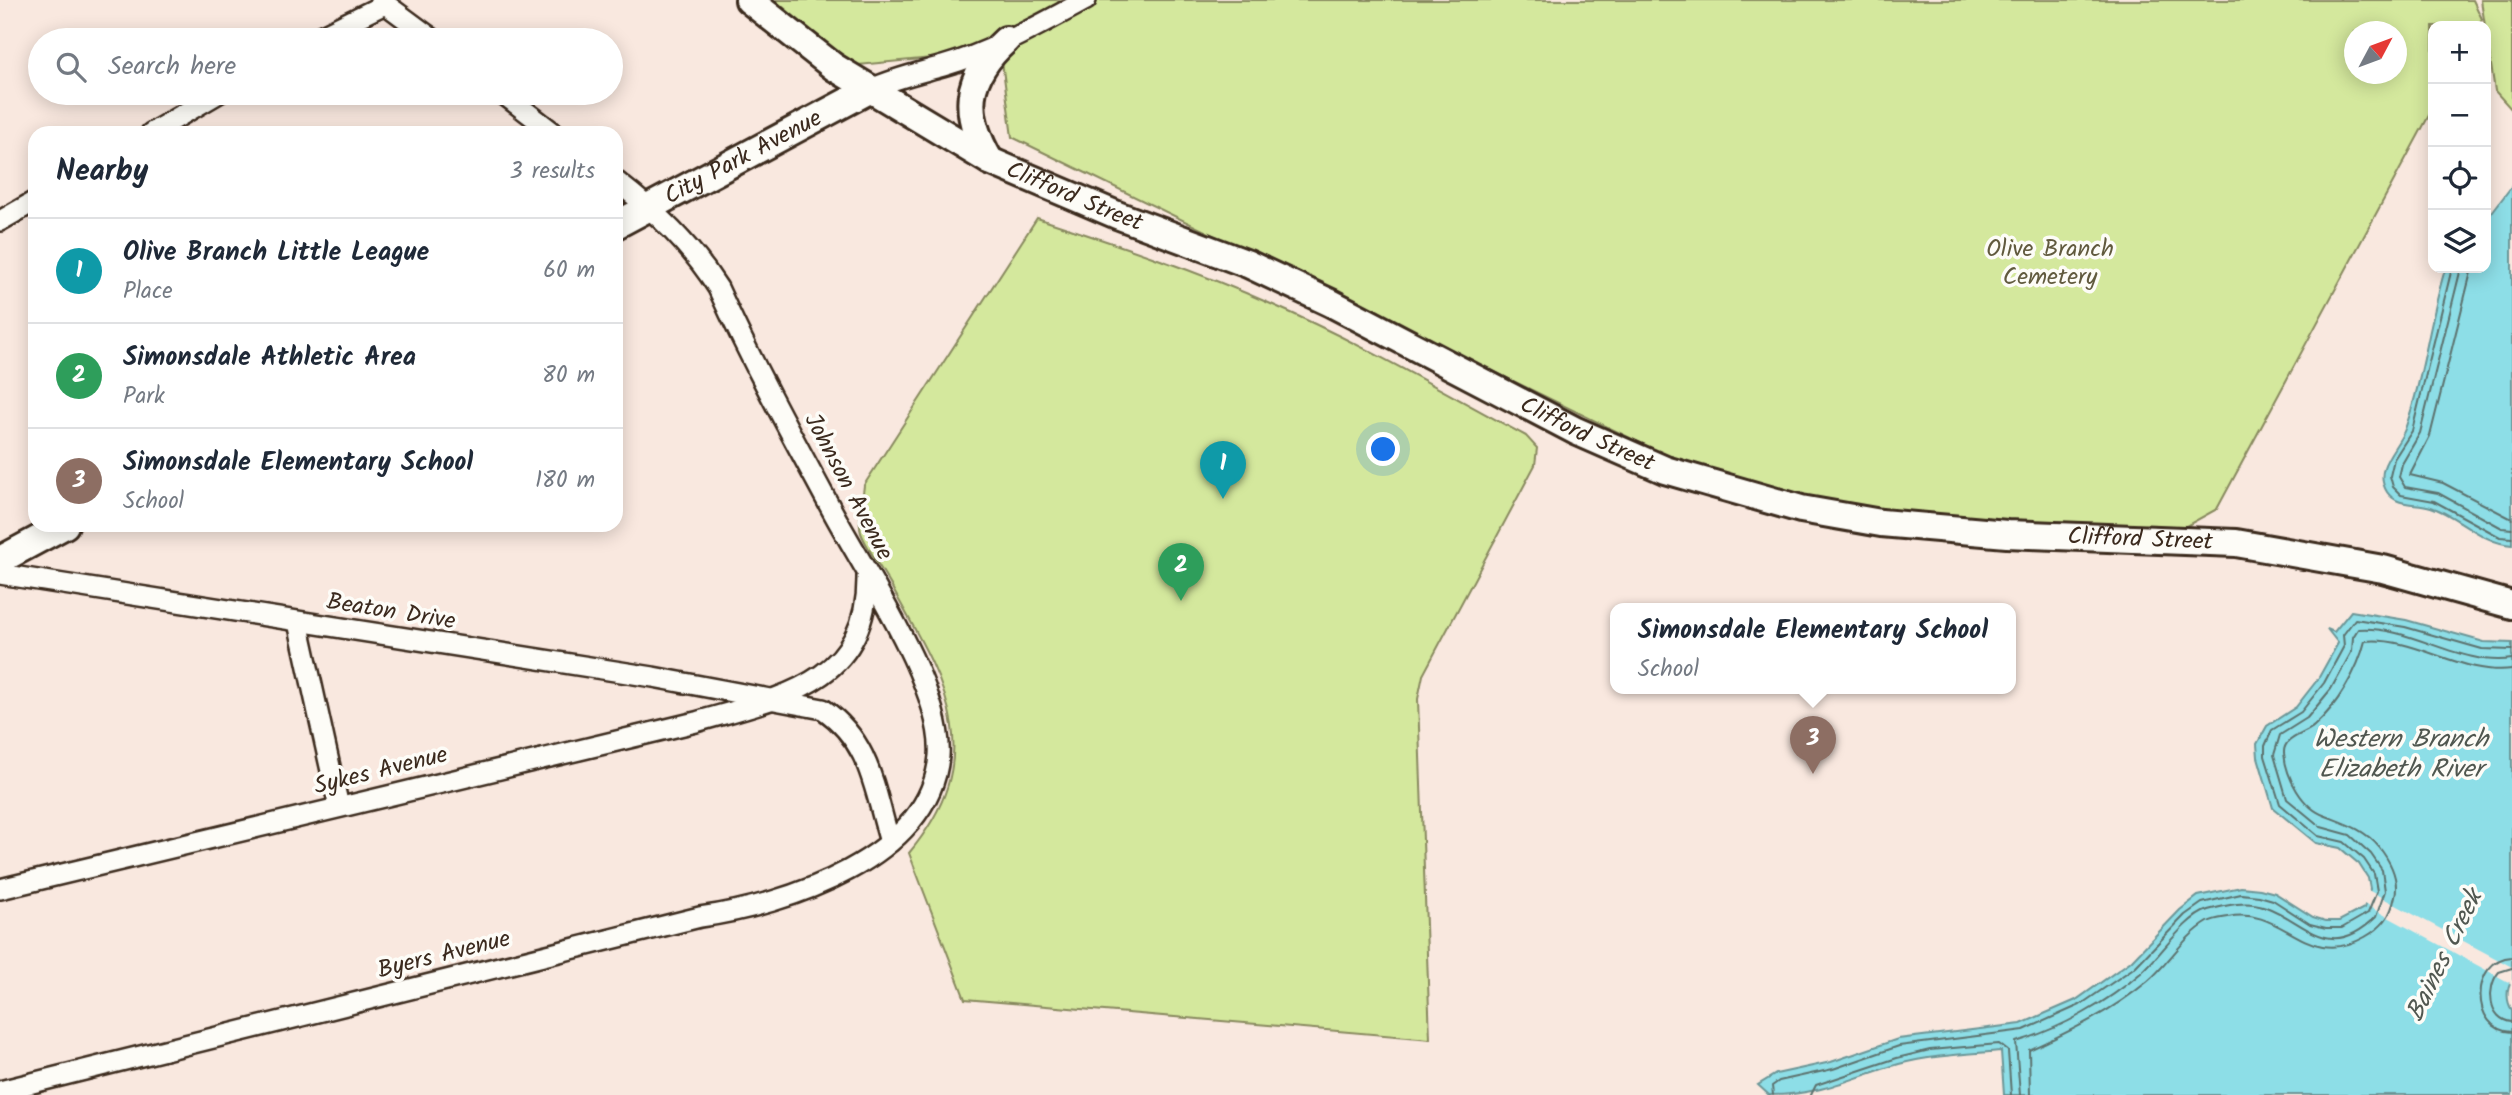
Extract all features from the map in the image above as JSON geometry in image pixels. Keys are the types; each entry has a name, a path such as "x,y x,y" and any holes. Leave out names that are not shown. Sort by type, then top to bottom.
{"street":[{"name":"Clifford Street","path":"749,0 834,67 990,161 1117,215 1248,264 1331,303 1576,431 1665,470 1801,509 1925,528 2235,543 2371,566 2504,603"},
{"path":"871,89 896,78 944,66 1006,40 1086,0"},
{"path":"334,28 383,2 418,28"},
{"path":"990,161 974,125 972,90 979,71 1006,40"},
{"name":"City Park Avenue","path":"623,221 871,89"},
{"path":"162,126 198,105"},
{"path":"518,105 545,126"},
{"name":"Johnson Avenue","path":"623,186 650,207 689,246 718,288 906,648 938,727 939,756 933,783 912,820 890,842"},
{"path":"0,221 28,205"},
{"path":"0,560 52,532"},
{"name":"Beaton Drive","path":"0,574 653,677 823,709 854,736 869,766 890,842"},
{"path":"773,700 811,684 844,653 864,612 867,576"},
{"path":"298,622 340,807"},
{"name":"Sykes Avenue","path":"0,889 696,722 773,700"},
{"name":"Byers Avenue","path":"0,1091 700,917 760,905 832,877 890,842"}],"green space":[{"name":"Olive Branch Cemetery","path":"775,0 2473,0 2482,19 2428,21 2428,117 2217,509 2168,536 1873,513 1700,472 1012,137 999,39 964,55 858,65 821,40"},
{"path":"2481,0 2512,0 2512,110 2495,91 2491,65 2491,21 2484,21"},
{"path":"1037,218 1184,269 1304,319 1400,367 1526,436 1537,448 1535,465 1423,675 1418,699 1430,1039 965,999 909,853 934,817 949,783 953,750 950,717 941,685 927,653 861,533 860,516 864,485"}],"water":[{"path":"2512,186 2512,545 2490,539 2431,507 2396,500 2387,492 2382,475 2402,436 2411,410 2444,273 2491,273 2491,213"},
{"name":"Western Branch Elizabeth River","path":"2351,611 2406,620 2484,642 2512,643 2512,979 2508,995 2512,1010 2512,1095 2004,1095 2001,1051 1911,1061 1805,1092 1769,1095 1758,1085 1776,1074 1831,1062 1898,1039 2021,1024 2076,1000 2131,961 2180,910 2198,896 2241,887 2260,889 2275,893 2313,917 2326,921 2339,921 2364,908 2370,889 2368,878 2359,864 2340,848 2316,843 2273,808 2258,757 2257,744 2267,726 2296,707 2318,679 2338,643 2327,629 2334,632"}],"pier":[{"path":"2366,889 2512,967 2512,984 2362,903"}],"place":[{"name":"Olive Branch Little League","path":"1223,499"},
{"name":"Simonsdale Athletic Area","path":"1181,601"},
{"name":"Simonsdale Elementary School","path":"1813,774"}],"water label":[{"name":"Baines Creek","path":"2445,956"}]}
